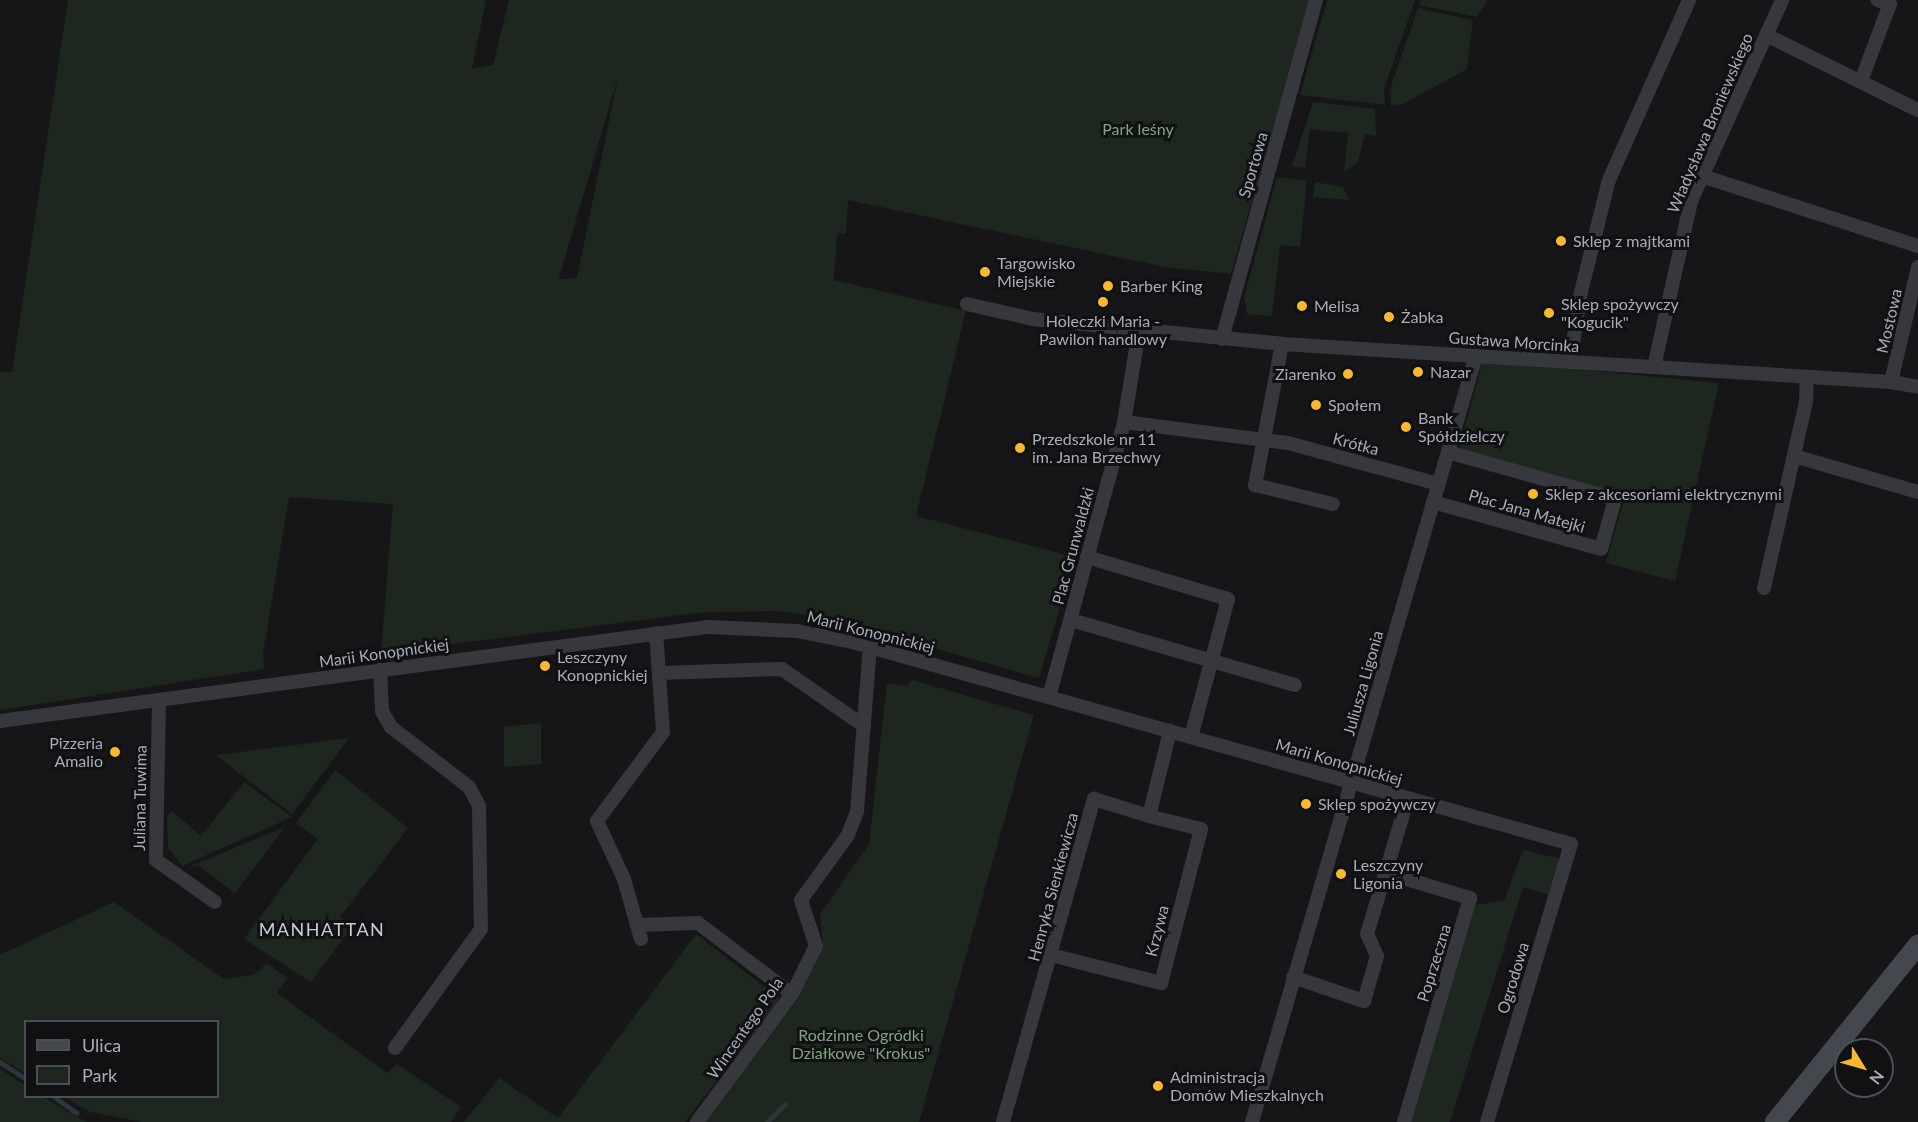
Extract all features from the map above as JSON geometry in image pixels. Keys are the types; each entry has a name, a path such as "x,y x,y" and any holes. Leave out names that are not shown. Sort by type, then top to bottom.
{"street":[{"name":"Sportowa","path":"1222,339 1316,0"},
{"path":"1569,362 1597,216 1624,144 1689,0"},
{"name":"Władysława Broniewskiego","path":"1654,367 1684,222 1702,176 1782,0"},
{"path":"1862,81 1890,4 1878,0"},
{"path":"1766,35 1918,110"},
{"path":"1702,176 1918,246"},
{"name":"Mostowa","path":"1891,382 1918,267"},
{"name":"Gustawa Morcinka","path":"967,304 1033,319 1139,332 1282,344 1891,382 1918,387"},
{"name":"Plac Grunwaldzki","path":"1049,697 1124,422 1139,332"},
{"path":"1282,344 1255,484 1332,504"},
{"name":"Juliusza Ligonia","path":"1254,1121 1293,977 1476,356"},
{"path":"1764,588 1806,401 1807,377"},
{"name":"Krótka","path":"1124,422 1288,443 1439,484"},
{"name":"Plac Jana Matejki","path":"1433,502 1601,549 1615,499 1448,452"},
{"path":"1794,456 1918,492"},
{"path":"1087,557 1228,599 1191,737"},
{"path":"1071,620 1295,686"},
{"name":"Marii Konopnickiej","path":"0,721 656,633 760,627 824,635 870,647 1571,844"},
{"path":"642,939 624,879 597,821 663,732 656,633"},
{"name":"Wincentego Pola","path":"697,1122 792,994 816,946 801,900 848,835 857,812 870,647"},
{"path":"659,673 782,669 864,726"},
{"path":"380,670 382,711 391,727 469,787 479,806 481,929 395,1048"},
{"name":"Juliana Tuwima","path":"159,700 156,860 215,902"},
{"path":"1149,816 1170,731"},
{"path":"1293,977 1364,1001 1377,956 1367,934 1408,798"},
{"name":"Henryka Sienkiewicza","path":"1003,1122 1094,800 1149,816"},
{"name":"Krzywa","path":"1051,955 1161,983 1201,829 1149,816"},
{"name":"Ogrodowa","path":"1487,1122 1571,844"},
{"name":"Poprzeczna","path":"1386,873 1470,898 1404,1122"},
{"path":"637,925 698,923 792,994"},
{"path":"1774,1122 1918,945"}],"green space":[{"name":"Park leśny","path":"68,0 486,0 472,69 493,65 509,0 1317,0 1270,186 1257,184 1231,274 1165,267 848,200 846,234 837,233 834,280 966,311 916,516 1075,557 1039,678 827,618 778,611 704,612 381,653 393,504 289,497 263,654 264,669 0,710 0,372 12,372","holes":["618,77 577,278 559,279"]},
{"path":"1327,0 1415,0 1384,89 1385,105 1300,95"},
{"path":"1421,0 1488,0 1477,17 1419,5"},
{"path":"1418,8 1473,20 1467,69 1403,104 1391,106 1390,89"},
{"path":"1313,102 1375,109 1376,136 1365,134 1358,162 1344,172 1348,133 1310,129 1305,168 1292,166"},
{"path":"1277,177 1307,181 1300,247 1280,245 1272,316 1247,314 1244,298"},
{"path":"1315,182 1343,187 1349,200 1313,197"},
{"path":"1483,360 1719,383 1675,581 1606,563 1624,499 1459,449"},
{"name":"Rodzinne Ogródki Działkowe \"Krokus\"","path":"912,680 1034,715 919,1122 704,1122 798,999 823,944 820,914 869,844 887,683 907,686"},
{"path":"541,723 541,764 504,767 504,727"},
{"path":"349,738 292,814 217,756 217,755"},
{"path":"335,770 408,828 340,917 352,927 311,982 244,939 318,839 296,823"},
{"path":"244,782 292,817 182,866 168,848 167,817 172,811 201,836"},
{"path":"285,827 235,893 198,865 184,869"},
{"path":"1523,850 1562,859 1551,896 1523,887 1450,1122 1409,1122 1474,905 1504,901"},
{"path":"114,902 224,979 253,975 267,963 288,978 277,993 387,1073 397,1064 461,1107 451,1122 142,1122 90,1112 66,1098 219,1098 219,1020 24,1020 24,1072 0,1058 0,955"},
{"path":"696,934 780,999 685,1122 464,1122 499,1078 558,1118"},
{"path":"0,1069 24,1084 24,1098 45,1098 87,1122 0,1122"}],"waterway":[{"path":"0,1062 24,1078"},
{"path":"56,1098 77,1113"},
{"path":"767,1122 785,1104"}],"place":[{"name":"Sklep z majtkami","path":"1561,241"},
{"name":"Targowisko Miejskie","path":"985,272"},
{"name":"Barber King","path":"1108,286"},
{"name":"Holeczki Maria - Pawilon handlowy","path":"1103,302"},
{"name":"Melisa","path":"1302,306"},
{"name":"Sklep spożywczy \"Kogucik\"","path":"1549,313"},
{"name":"Żabka","path":"1389,317"},
{"name":"Nazar","path":"1418,372"},
{"name":"Ziarenko","path":"1348,374"},
{"name":"Społem","path":"1316,405"},
{"name":"Bank Spółdzielczy","path":"1406,427"},
{"name":"Przedszkole nr 11 im. Jana Brzechwy","path":"1020,448"},
{"name":"Sklep z akcesoriami elektrycznymi","path":"1533,494"},
{"name":"Leszczyny Konopnickiej","path":"545,666"},
{"name":"Pizzeria Amalio","path":"115,752"},
{"name":"Sklep spożywczy","path":"1306,804"},
{"name":"Leszczyny Ligonia","path":"1341,874"},
{"name":"Administracja Domów Mieszkalnych","path":"1158,1086"}],"district":[{"name":"MANHATTAN","path":"322,929"}]}
